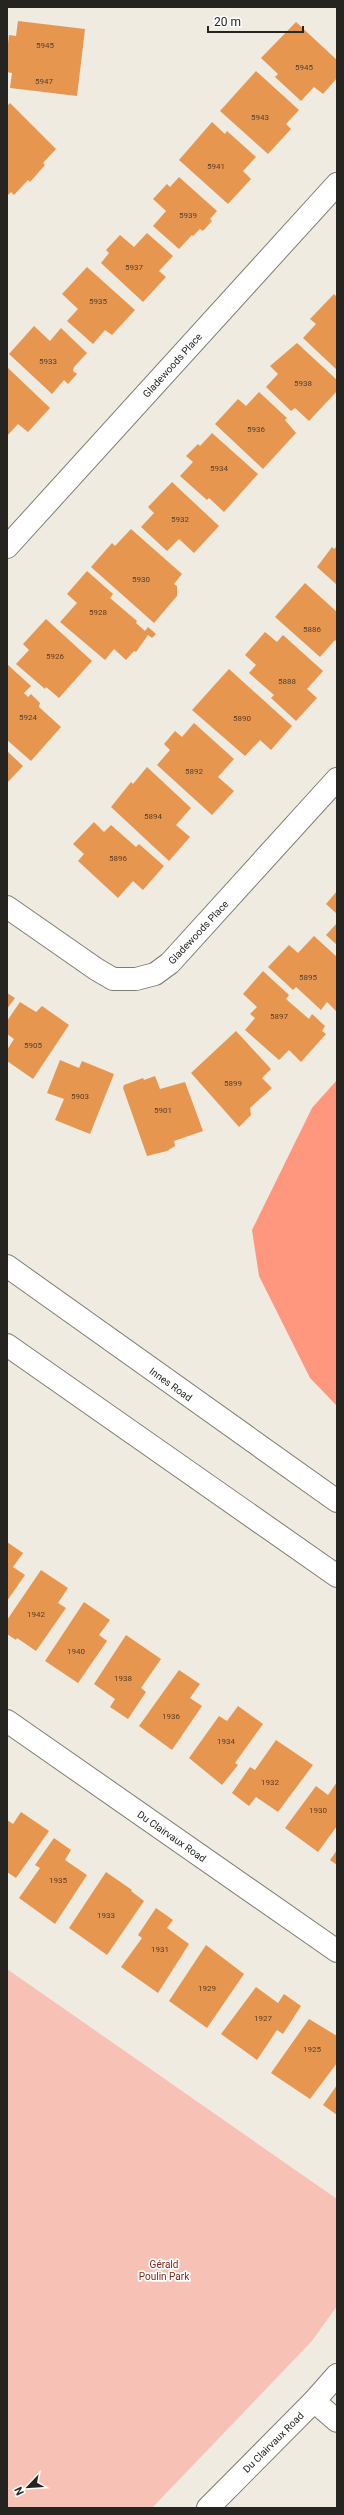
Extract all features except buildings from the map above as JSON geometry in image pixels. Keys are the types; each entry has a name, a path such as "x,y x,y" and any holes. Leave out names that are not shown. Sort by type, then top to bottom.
{"street":[{"name":"Gladewoods Place","path":"7,547 337,184"},
{"name":"Gladewoods Place","path":"7,907 96,969 114,979 136,979 155,974 170,963 337,779"},
{"name":"Innes Road","path":"7,1266 337,1501"},
{"path":"7,1345 337,1576"},
{"name":"Du Clairvaux Road","path":"7,1721 337,1952"},
{"name":"Du Clairvaux Road","path":"208,2508 314,2401 337,2375"},
{"path":"314,2401 337,2421"}],"green space":[{"name":"Gérald Poulin Park","path":"7,1969 337,2199 337,2306 312,2341 152,2508 7,2508"}],"shaded area":[{"path":"337,1080 337,1406 310,1378 259,1276 252,1230 312,1108"}]}
